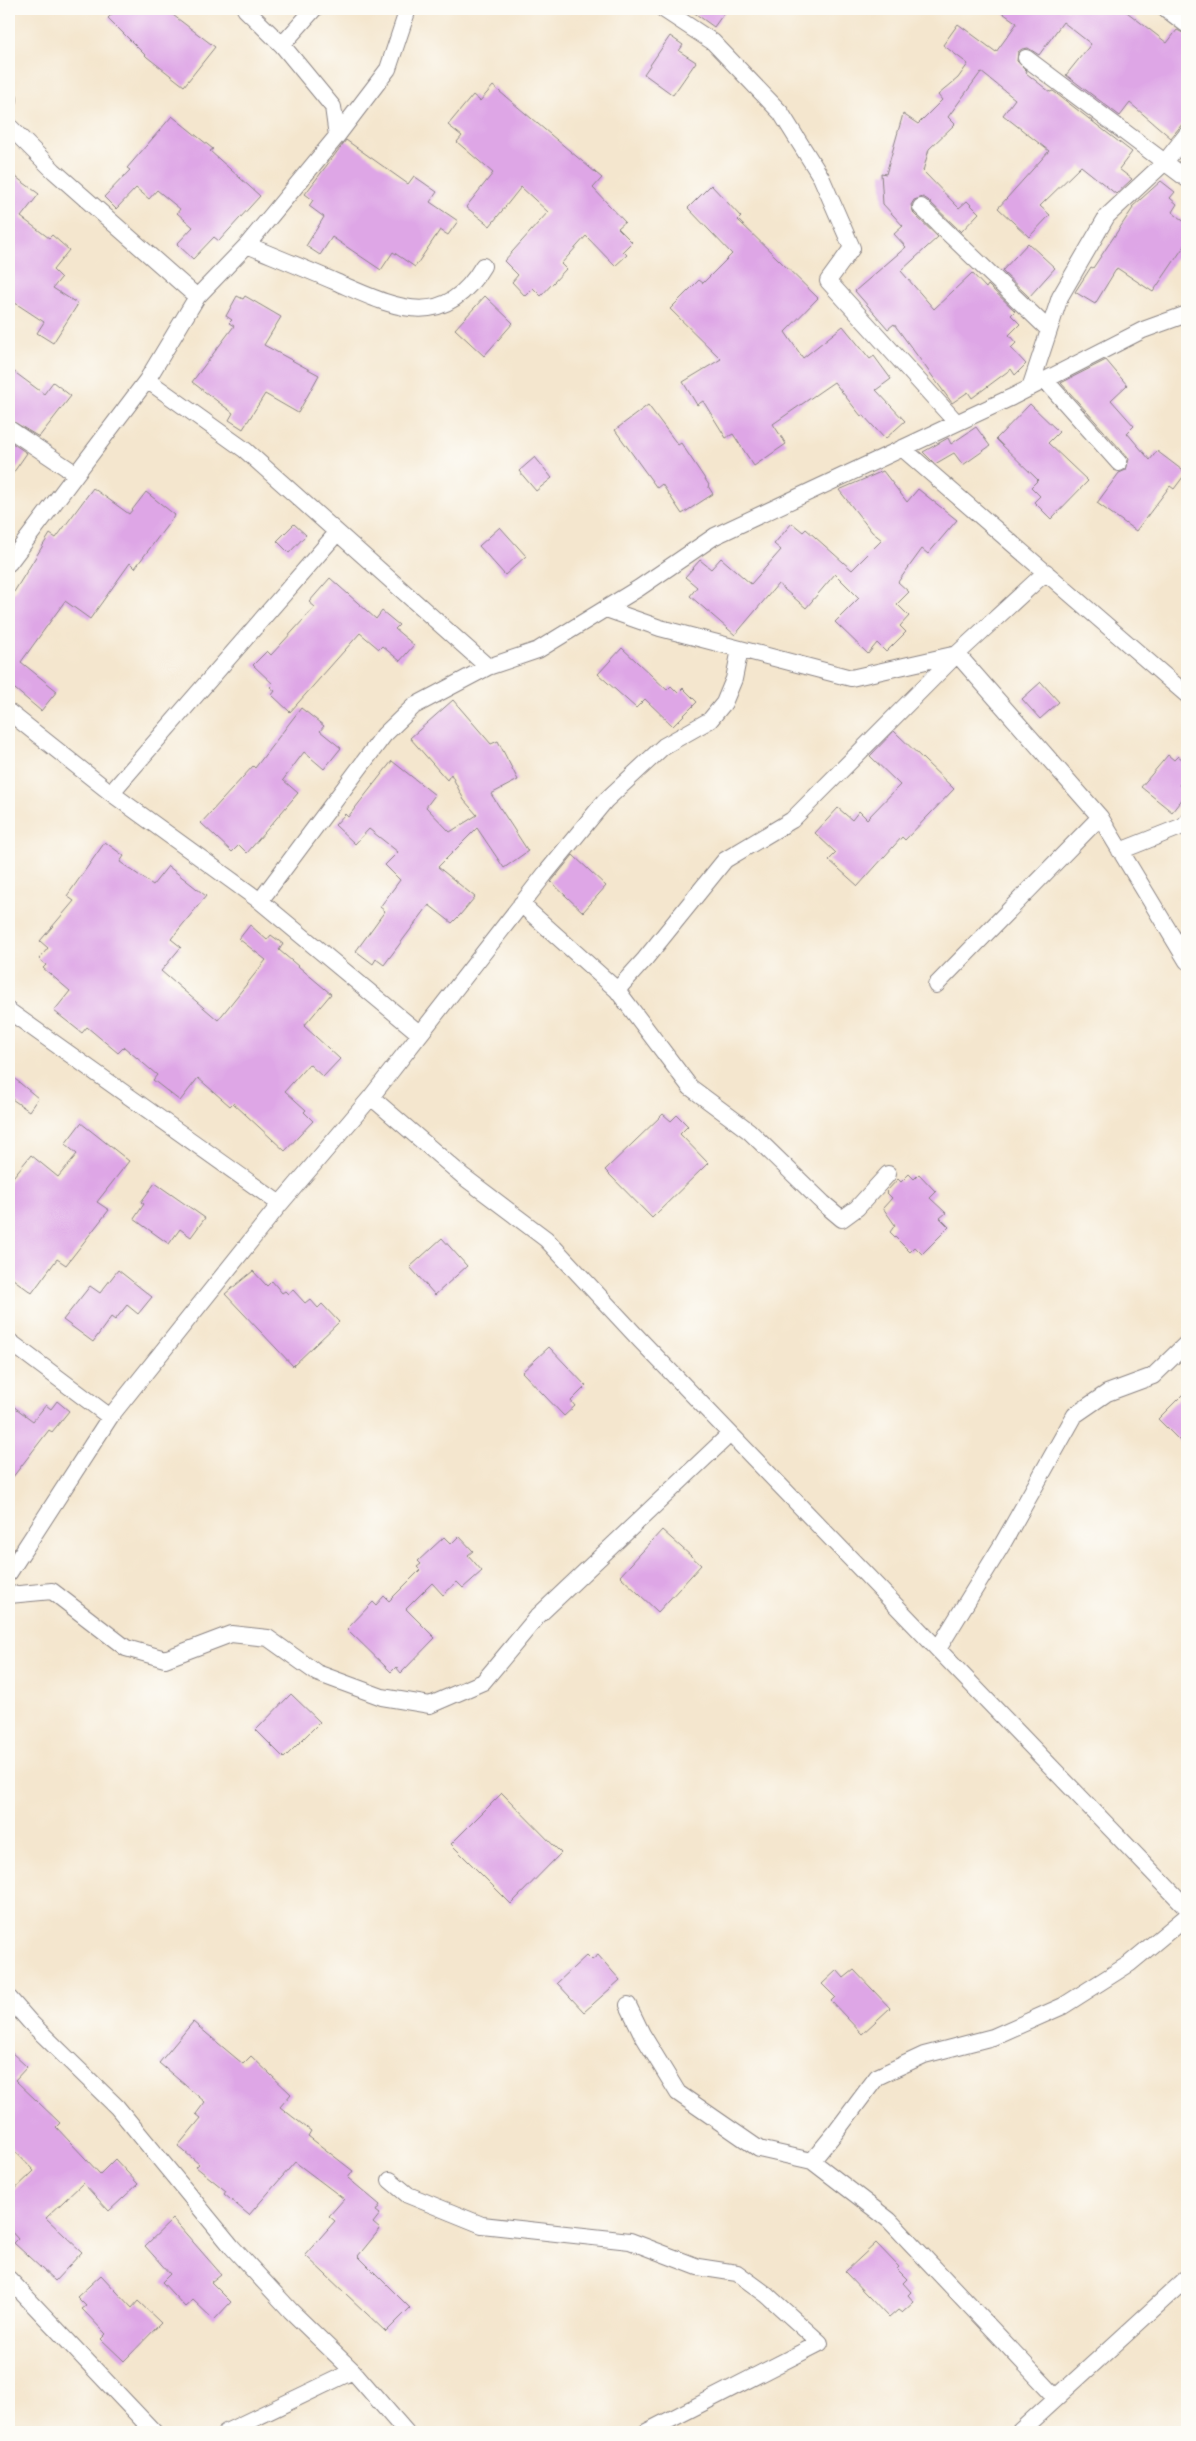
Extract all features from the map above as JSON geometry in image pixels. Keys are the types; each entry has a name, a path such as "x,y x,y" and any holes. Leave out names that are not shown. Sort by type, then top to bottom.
{"street":[{"path":"245,9 282,45 332,107 337,136"},
{"path":"282,45 314,9"},
{"path":"9,563 147,380 196,297 247,245 337,136 388,69 408,9"},
{"path":"663,9 713,42 780,113 821,177 852,248 828,281 956,422"},
{"path":"1166,9 1187,25"},
{"path":"1026,58 1187,179"},
{"path":"9,126 54,171 196,297"},
{"path":"1030,388 1060,297 1107,216 1165,162 1187,134"},
{"path":"920,207 1049,330"},
{"path":"247,245 402,308 430,308 443,304 467,289 483,266"},
{"path":"260,901 384,735 414,706 488,667 538,650 606,610 715,536 1030,388 1143,330 1187,314"},
{"path":"147,380 245,450 336,534 488,667"},
{"path":"1045,380 1119,463"},
{"path":"9,429 76,474"},
{"path":"902,448 1187,695"},
{"path":"111,793 336,534"},
{"path":"617,990 645,959 725,860 792,820 957,654 1046,572"},
{"path":"606,610 660,628 851,678 957,654"},
{"path":"9,1572 110,1417 280,1204 371,1097 521,904 605,801 664,746 710,720 724,702 734,679 740,650"},
{"path":"957,654 1100,817 1187,961"},
{"path":"9,712 111,793 260,901 420,1034"},
{"path":"936,985 1100,817"},
{"path":"1120,851 1183,826 1187,822"},
{"path":"521,904 617,990 690,1087 749,1131 823,1203 842,1218 856,1208 888,1174"},
{"path":"9,1011 280,1204"},
{"path":"371,1097 464,1176 546,1239 730,1434 1187,1908"},
{"path":"9,1341 110,1417"},
{"path":"938,1650 1003,1543 1076,1415 1107,1393 1153,1376 1187,1343"},
{"path":"9,1595 52,1591 126,1648 165,1659 231,1634 268,1638 317,1673 382,1697 430,1705 483,1682 538,1616 622,1534 730,1434"},
{"path":"812,2160 836,2133 876,2077 924,2055 993,2037 1063,2006 1129,1964 1187,1916"},
{"path":"9,1998 30,2022 117,2108 232,2247 291,2310 353,2370 406,2432"},
{"path":"628,2005 642,2034 678,2093 759,2149 812,2160 889,2220 1056,2397"},
{"path":"390,2180 408,2195 482,2225 630,2241 698,2266 737,2273 767,2295 820,2344 646,2432"},
{"path":"1019,2432 1187,2278"},
{"path":"9,2279 154,2432"},
{"path":"226,2432 353,2370"}],"building":[{"path":"117,9 165,9 215,47 184,86 147,57 108,18"},
{"path":"689,9 727,9 714,27"},
{"path":"997,9 1123,9 1167,43 1177,30 1187,35 1187,118 1171,138 1130,103 1120,116 1066,75 1091,44 1063,22 1039,55 1028,48 1018,52 1017,61 1027,71 1026,73 1050,92 1053,91 1132,152 1119,169 1132,179 1116,194 1081,166 1040,206 1050,215 1029,237 998,208 1049,151 1003,115 1015,99 981,72 948,117 955,124 929,149 923,171 959,208 967,201 979,213 961,232 928,200 923,197 914,200 911,205 914,214 938,237 901,271 934,309 972,273 986,288 988,285 1015,311 1011,315 1020,324 1009,335 1016,343 1011,348 1026,364 1015,375 1011,369 972,398 968,392 952,403 894,324 888,329 855,291 906,247 894,234 903,226 883,204 881,173 886,174 903,114 918,124 942,100 938,95 958,78 968,64 943,45 958,24 996,52 1017,23"},
{"path":"670,36 683,45 679,51 696,62 673,95 644,74"},
{"path":"493,86 602,178 593,188 625,222 618,228 632,242 623,251 627,255 615,266 586,236 561,264 566,269 541,296 533,288 525,296 512,282 518,275 504,261 548,212 521,187 490,226 466,207 493,173 457,142 462,136 448,125 473,95 480,101"},
{"path":"172,116 213,149 210,151 260,196 219,241 214,237 193,259 177,244 193,227 177,213 180,209 157,190 149,199 136,188 116,209 104,197 130,170 127,168"},
{"path":"346,140 408,184 414,176 437,192 430,202 458,221 448,235 440,230 415,267 393,252 381,270 332,237 320,255 306,246 324,217 309,206 313,200 305,194"},
{"path":"9,172 39,194 21,217 49,238 52,235 69,250 53,270 61,278 53,288 78,304 53,343 37,333 44,322 9,299"},
{"path":"1161,181 1175,192 1170,198 1177,204 1172,212 1187,224 1187,242 1153,292 1117,268 1095,304 1075,292 1091,267 1093,268 1132,207"},
{"path":"711,185 741,217 738,220 818,298 785,332 803,358 843,326 870,359 874,356 891,379 876,390 905,421 885,439 863,415 861,416 834,382 773,424 786,444 754,466 733,434 726,438 703,401 697,405 683,382 721,359 670,309 699,280 703,283 732,254 688,208"},
{"path":"1028,243 1055,268 1029,297 1002,271"},
{"path":"237,296 243,299 245,296 281,317 264,345 319,375 298,413 265,394 243,429 229,420 233,413 192,382 234,326 229,323 232,320 226,316"},
{"path":"485,296 513,323 484,356 455,329"},
{"path":"1106,360 1127,385 1111,400 1134,426 1127,433 1150,460 1157,451 1186,473 1174,489 1170,486 1136,531 1097,503 1119,473 1126,470 1129,459 1061,383"},
{"path":"9,368 44,394 53,382 71,396 39,437 9,419"},
{"path":"1030,404 1059,432 1048,443 1088,481 1051,519 1034,502 1040,496 1031,487 1038,480 996,439"},
{"path":"648,405 678,445 681,443 713,494 682,514 662,484 657,488 615,430"},
{"path":"976,427 990,446 963,465 954,453 935,464 923,452 948,438 951,444"},
{"path":"9,441 27,453 9,479"},
{"path":"535,457 552,478 536,491 519,471"},
{"path":"883,471 907,502 918,489 957,520 928,554 922,549 898,582 909,592 897,604 909,616 900,626 906,632 886,652 877,643 868,654 835,622 859,598 835,574 806,608 778,584 735,635 690,596 697,587 685,577 700,560 711,569 721,558 751,584 781,550 774,544 792,523 803,532 806,529 852,570 882,540 872,532 839,490"},
{"path":"93,488 129,514 146,492 175,515 135,568 130,563 90,619 65,601 21,662 57,691 41,711 9,684 9,600 50,534 56,538"},
{"path":"294,524 306,535 289,553 277,541"},
{"path":"500,527 526,556 505,575 479,546"},
{"path":"330,578 376,619 382,611 399,625 395,629 414,645 400,661 382,646 379,649 360,633 290,712 272,695 275,691 270,687 273,684 253,665 267,651 271,655 315,607 309,602"},
{"path":"622,648 667,690 671,686 678,693 683,688 697,702 673,726 645,699 636,708 598,674"},
{"path":"1041,682 1059,702 1040,719 1022,699"},
{"path":"453,700 491,744 498,741 518,780 491,794 528,851 504,868 477,828 438,867 475,897 452,923 429,905 384,965 376,959 373,964 356,951 385,911 380,907 400,880 385,865 398,852 369,829 355,844 335,825 345,814 348,817 392,761 435,795 426,807 450,832 477,815 464,800 451,774 447,780 410,738"},
{"path":"301,708 324,726 320,731 341,748 324,769 304,752 283,780 298,793 247,853 239,845 232,852 201,823 253,766 255,768"},
{"path":"894,731 954,789 905,840 902,837 858,886 829,860 836,853 815,833 838,808 852,820 859,811 867,819 900,785 870,756"},
{"path":"1168,755 1174,760 1178,756 1187,763 1187,776 1179,785 1187,793 1172,812 1141,787"},
{"path":"105,842 124,856 120,862 153,885 168,866 206,896 171,939 181,947 161,971 218,1020 266,960 239,939 250,925 267,940 271,935 283,944 279,950 331,994 304,1026 340,1059 323,1077 309,1064 285,1091 306,1110 304,1112 313,1121 285,1151 233,1103 230,1106 198,1078 180,1101 153,1080 157,1075 124,1047 118,1053 87,1027 82,1033 54,1011 70,991 43,968 46,965 39,959 48,948 40,941 74,901 67,896"},
{"path":"573,855 606,886 583,912 551,882"},
{"path":"9,1074 38,1098 29,1111 9,1097"},
{"path":"663,1114 671,1121 677,1115 688,1126 680,1134 708,1163 652,1218 605,1170"},
{"path":"81,1123 129,1161 97,1202 109,1210 66,1265 57,1259 32,1293 9,1276 9,1182 31,1155 58,1177 77,1154 65,1144"},
{"path":"909,1174 914,1179 919,1174 936,1192 930,1198 946,1213 940,1218 949,1227 922,1254 915,1247 910,1252 890,1232 895,1225 883,1208 892,1198 886,1192 898,1179 901,1182"},
{"path":"155,1183 205,1218 191,1237 180,1229 169,1244 134,1219 144,1204 141,1202"},
{"path":"442,1238 467,1266 435,1295 410,1267"},
{"path":"118,1270 152,1297 138,1314 127,1305 115,1320 111,1317 93,1342 63,1320 90,1286 100,1293"},
{"path":"253,1271 267,1286 272,1281 282,1293 285,1291 288,1294 293,1290 305,1303 310,1299 318,1308 322,1304 339,1322 293,1366 225,1294"},
{"path":"549,1347 586,1386 571,1401 575,1406 564,1416 522,1372"},
{"path":"1187,1390 1187,1448 1158,1419"},
{"path":"57,1401 69,1411 52,1432 49,1430 9,1482 9,1403 33,1421 46,1405 51,1409"},
{"path":"662,1530 701,1565 658,1612 620,1576"},
{"path":"459,1536 473,1551 468,1555 482,1571 463,1588 457,1582 443,1595 432,1583 406,1609 435,1638 401,1673 396,1667 391,1672 347,1629 373,1602 376,1605 384,1596 389,1601 420,1570 417,1567 421,1564 418,1561 444,1537 451,1544"},
{"path":"291,1694 320,1722 284,1758 256,1730"},
{"path":"502,1793 561,1853 511,1904 451,1844"},
{"path":"587,1955 592,1960 598,1955 620,1980 584,2012 557,1983"},
{"path":"837,1970 844,1978 854,1970 890,2008 862,2034 831,2001 835,1997 822,1984"},
{"path":"193,2022 243,2064 251,2056 291,2094 280,2107 311,2131 308,2136 353,2171 348,2178 380,2205 376,2211 380,2214 373,2223 380,2229 358,2256 410,2308 386,2332 305,2255 335,2221 329,2216 344,2199 295,2162 249,2215 224,2194 226,2191 196,2167 199,2164 178,2146 201,2118 196,2114 205,2102 159,2063"},
{"path":"9,2050 27,2067 15,2080 60,2123 56,2127 100,2174 115,2159 138,2184 109,2211 83,2183 46,2218 82,2252 55,2281 14,2243 18,2239 9,2229 9,2195 34,2171 9,2145"},
{"path":"173,2219 221,2274 211,2282 231,2302 214,2320 193,2300 185,2307 162,2282 170,2274 145,2246"},
{"path":"876,2243 899,2267 897,2269 907,2279 903,2283 911,2292 908,2295 914,2302 902,2313 898,2310 889,2318 845,2272"},
{"path":"101,2275 132,2308 138,2301 161,2323 124,2361 101,2339 106,2334 82,2309 86,2306 77,2297"}]}
